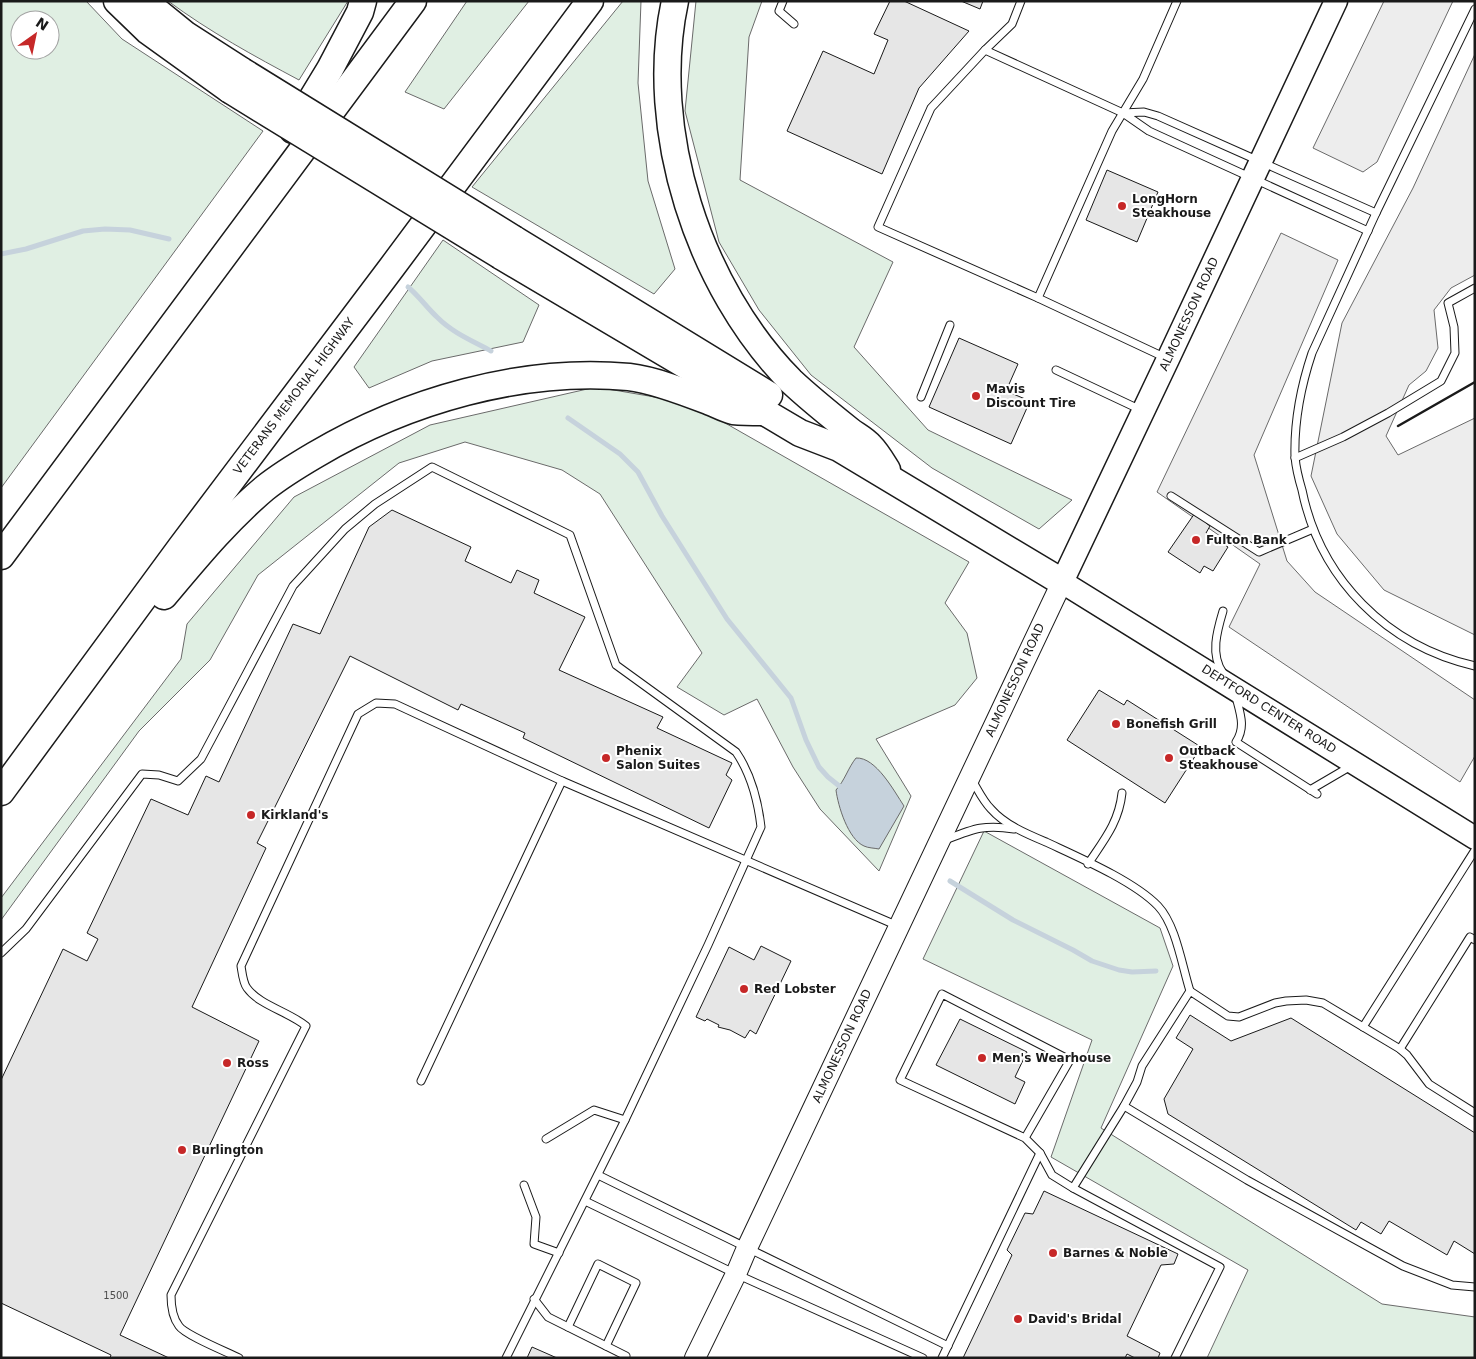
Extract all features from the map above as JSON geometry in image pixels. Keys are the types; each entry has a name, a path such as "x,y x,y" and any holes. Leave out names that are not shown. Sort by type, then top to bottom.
{"highway":[{"path":"116,1 148,31 236,80 508,248 763,412 800,434 839,448 1062,582"},
{"path":"144,1 186,35 236,80"},
{"path":"255,212 272,165 330,69 364,1"},
{"path":"1,556 413,1"},
{"name":"VETERANS MEMORIAL HIGHWAY","path":"1,793 180,547 590,1"},
{"path":"675,1 669,49 668,84 676,161 692,220 711,266 760,345 797,386 870,445 895,481"},
{"path":"508,248 808,419 839,448"},
{"path":"1,793 56,731 162,598 234,516 266,487 341,439 384,419 424,404 533,378 576,376 630,377 674,389 733,410 763,412"}],"main road":[{"name":"ALMONESSON ROAD","path":"1062,582 1336,1"},
{"name":"DEPTFORD CENTER ROAD","path":"1062,582 1475,838"}],"street":[{"name":"ALMONESSON ROAD","path":"695,1358 1062,582"}],"lane":[{"path":"783,1 779,11 794,24"},
{"path":"1021,1 1012,24 931,108 878,227 1038,298 1168,359"},
{"path":"1038,298 1112,131 1143,79 1177,1"},
{"path":"1475,9 1376,213 1312,353 1304,377 1297,415 1295,458 1306,513 1335,573 1361,603 1399,634 1450,660 1475,666"},
{"path":"985,50 1123,113 1149,131 1376,213"},
{"path":"1123,113 1144,112 1158,116 1368,231"},
{"path":"1295,458 1351,433 1440,381 1455,353 1454,327 1448,303 1475,288"},
{"path":"921,397 950,325"},
{"path":"1056,370 1143,411"},
{"path":"1,953 26,928 142,774 159,775 178,781 201,759 293,586 344,529 375,504 432,468 570,535 616,665 736,752 744,762 759,807 761,827 708,945 625,1120 506,1358"},
{"path":"1171,496 1258,552 1313,529"},
{"path":"1223,611 1216,634 1217,664 1234,688 1243,722 1239,738 1236,742 1313,792 1356,764"},
{"path":"239,1358 204,1342 179,1327 172,1309 171,1295 306,1026 297,1019 258,998 246,987 241,966 358,714 376,703 395,704 562,781 898,926"},
{"path":"970,776 991,810 1017,829 1121,880 1158,907 1171,928 1190,991 1228,1016 1239,1017 1286,1000 1306,1000 1323,1003 1407,1055 1430,1084 1475,1113"},
{"path":"421,1081 562,781"},
{"path":"1088,864 1112,829 1121,808 1122,793"},
{"path":"938,844 973,829 988,826 1017,829"},
{"path":"1363,1027 1475,850"},
{"path":"1400,1050 1470,937 1475,940"},
{"path":"1073,1188 1124,1106 1137,1082 1142,1066 1190,991"},
{"path":"1025,1138 1070,1060 942,994 900,1080 1025,1138 1040,1153 1052,1175 1220,1267 1175,1358"},
{"path":"1124,1106 1247,1180 1403,1266 1452,1284 1475,1287"},
{"path":"546,1139 594,1110 625,1120"},
{"path":"942,1358 1040,1153"},
{"path":"598,1175 948,1346"},
{"path":"524,1185 536,1217 534,1244 559,1253"},
{"path":"584,1200 736,1274 923,1358"},
{"path":"568,1327 598,1264 636,1283 606,1346"},
{"path":"534,1299 548,1316 626,1356 625,1358"}],"green space":[{"path":"1,1 86,1 122,39 263,131 1,488"},
{"path":"168,1 348,1 299,80 249,53"},
{"path":"467,1 529,1 444,109 405,92"},
{"path":"623,1 641,1 638,83 648,181 675,269 654,294 472,187"},
{"path":"696,1 762,1 749,37 740,180 893,262 854,347 928,430 1072,500 1039,529 932,468 811,375 759,310 719,242 685,111"},
{"path":"443,240 539,305 523,342 432,361 369,388 354,367"},
{"path":"596,387 690,403 969,562 945,603 967,633 977,678 955,705 876,739 911,796 879,871 820,809 793,767 757,699 724,715 677,687 702,653 600,494 562,470 465,442 399,463 258,575 210,660 139,731 1,920 1,898 181,659 187,624 294,497 430,425"},
{"path":"984,831 1160,928 1173,966 1101,1128 1382,1304 1475,1317 1475,1358 1207,1358 1248,1270 1051,1157 1092,1040 923,959"}],"shaded area":[{"path":"1384,1 1453,1 1377,162 1363,172 1313,148"},
{"path":"1475,54 1475,275 1451,288 1434,310 1438,348 1426,371 1409,385 1386,436 1398,455 1475,418 1475,635 1384,590 1337,534 1311,476 1342,323 1413,188"},
{"path":"1281,233 1338,260 1254,455 1287,561 1315,592 1475,700 1475,756 1460,782 1229,627 1260,564 1157,492"},
{"path":"856,758 871,763 884,776 904,806 879,849 864,846 853,837 839,805 836,790"}],"building":[{"path":"890,1 904,1 969,31 919,88 882,174 787,131 823,51 874,74 888,40 874,34"},
{"path":"961,1 983,1 980,9"},
{"name":"LongHorn Steakhouse","path":"1107,170 1158,192 1137,242 1086,220"},
{"name":"Mavis Discount Tire","path":"959,338 1018,364 1006,391 1030,401 1011,444 929,407"},
{"path":"392,510 471,547 465,561 511,583 517,570 539,580 534,593 585,617 559,670 663,717 657,728 732,763 726,775 732,780 709,828 523,738 525,733 461,704 458,710 350,656 257,843 266,848 192,1007 259,1041 120,1335 169,1358 110,1358 111,1355 1,1303 1,1080 63,949 87,961 98,939 87,933 151,799 188,815 206,776 219,782 293,624 320,634 369,527"},
{"name":"Fulton Bank","path":"1197,510 1209,518 1206,523 1210,526 1206,533 1228,547 1213,571 1204,566 1200,573 1168,552"},
{"path":"1099,690 1124,705 1127,700 1201,747 1165,803 1067,740"},
{"name":"Red Lobster","path":"761,946 791,961 756,1034 750,1030 745,1038 730,1030 718,1027 719,1025 707,1019 705,1021 696,1017 729,947 754,960"},
{"path":"1190,1015 1231,1041 1291,1018 1475,1133 1475,1254 1454,1241 1447,1255 1389,1221 1381,1234 1361,1222 1356,1230 1168,1114 1164,1099 1193,1049 1176,1038"},
{"name":"Men's Wearhouse","path":"960,1019 1027,1052 1015,1077 1025,1082 1015,1104 936,1065"},
{"path":"1044,1191 1178,1254 1174,1264 1161,1265 1127,1336 1160,1353 1158,1358 1135,1358 1127,1354 1125,1358 963,1358 1012,1255 1007,1250 1025,1213 1033,1214"},
{"path":"532,1347 557,1358 527,1358"}],"waterway":[{"path":"1,254 26,249 83,231 105,229 130,230 169,239"},
{"path":"408,287 450,328 491,351"},
{"path":"568,418 620,454 638,472 662,516 727,619 791,698 806,740 819,767 843,789"},
{"path":"950,881 1013,920 1092,961 1119,970 1132,972 1156,971"}],"wall":[{"path":"1398,426 1475,382"}],"place":[{"name":"LongHorn Steakhouse","path":"1122,206"},
{"name":"Mavis Discount Tire","path":"976,396"},
{"name":"Fulton Bank","path":"1196,540"},
{"name":"Bonefish Grill","path":"1116,724"},
{"name":"Phenix Salon Suites","path":"606,758"},
{"name":"Outback Steakhouse","path":"1169,758"},
{"name":"Kirkland's","path":"251,815"},
{"name":"Red Lobster","path":"744,989"},
{"name":"Men's Wearhouse","path":"982,1058"},
{"name":"Ross","path":"227,1063"},
{"name":"Burlington","path":"182,1150"},
{"name":"Barnes & Noble","path":"1053,1253"},
{"name":"David's Bridal","path":"1018,1319"}]}
